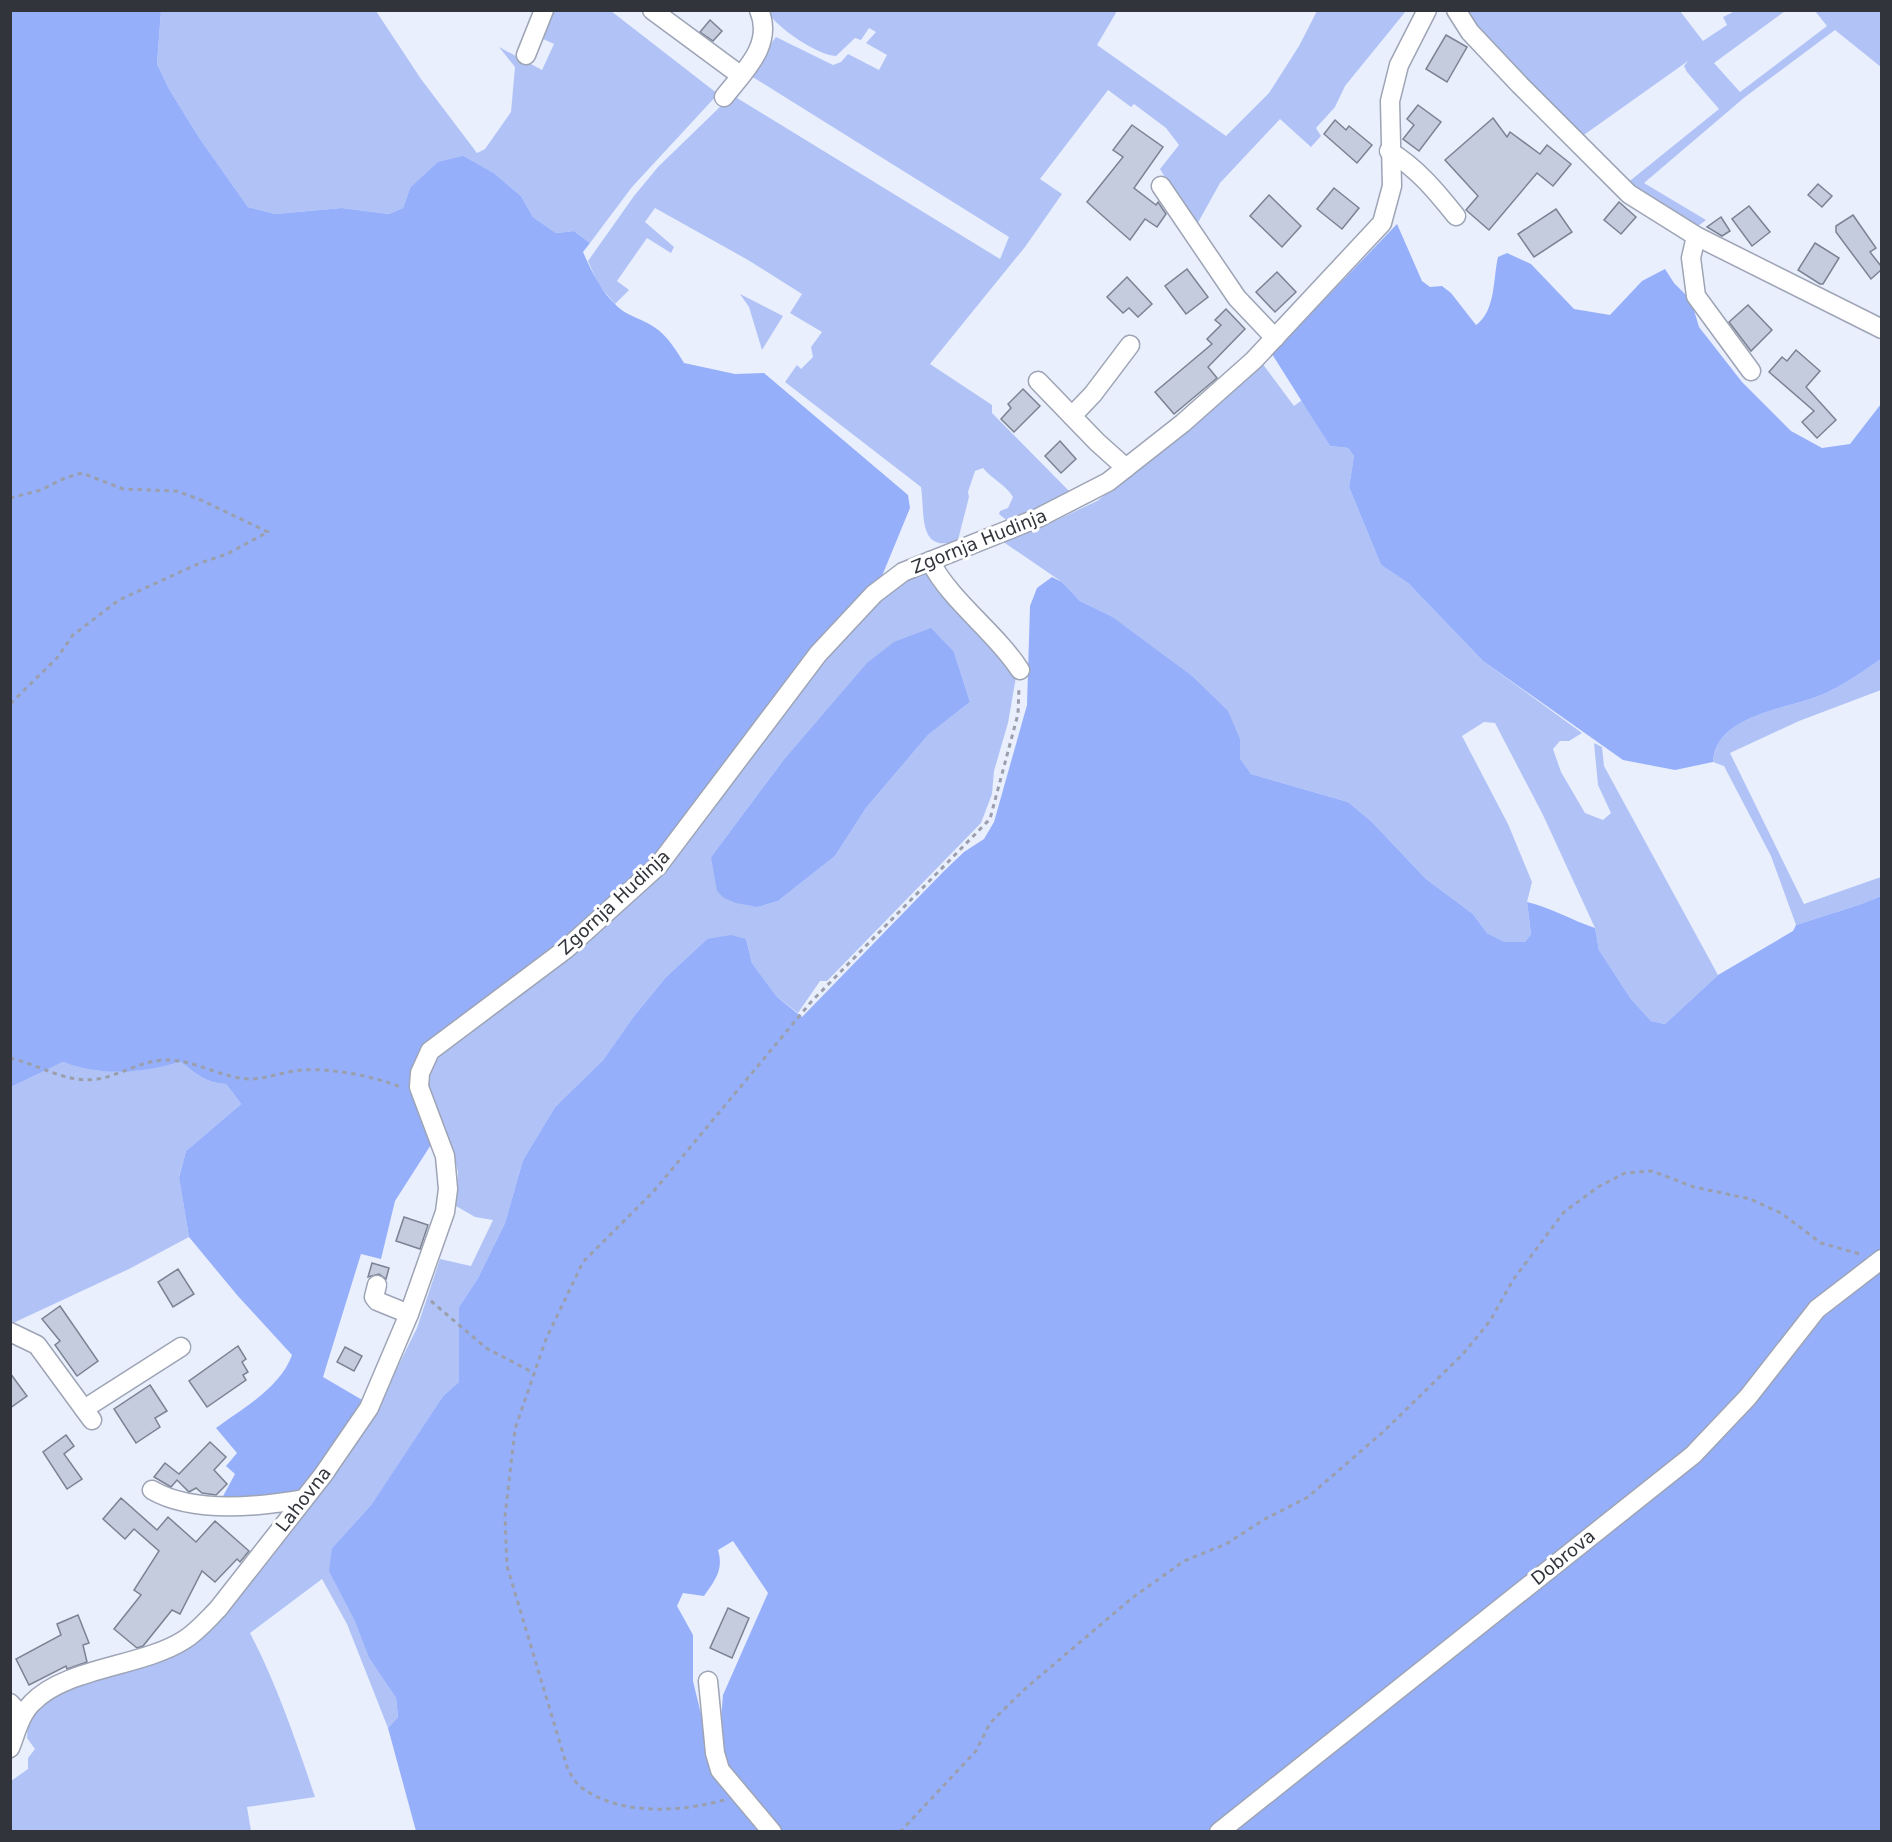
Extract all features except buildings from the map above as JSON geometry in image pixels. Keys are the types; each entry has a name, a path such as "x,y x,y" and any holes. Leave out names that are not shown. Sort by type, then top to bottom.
{"street":[{"path":"526,54 544,10"},
{"path":"652,10 740,75"},
{"path":"724,97 760,49 764,36 764,22 759,10"},
{"name":"Zgornja Hudinja","path":"419,1087 420,1073 430,1051 566,949 658,866 818,654 874,594 903,572 1038,518 1108,482 1227,384 1275,338 1382,223 1392,186 1389,151 1390,101 1399,65 1427,10"},
{"path":"1456,10 1470,32 1629,194 1696,236 1881,329"},
{"path":"1389,151 1408,162 1456,216"},
{"path":"1161,186 1237,298 1275,338"},
{"path":"1696,236 1691,258 1696,296 1751,371"},
{"path":"1072,416 1093,394 1130,345"},
{"path":"1038,381 1126,468"},
{"path":"930,561 954,594 990,636 1007,649 1020,670"},
{"name":"Lahovna","path":"10,1748 14,1708 32,1702 66,1681 183,1641 218,1609 304,1499 369,1408 409,1314 445,1212 446,1167 439,1135 419,1087"},
{"name":"Dobrova","path":"1220,1832 1693,1455 1748,1396 1817,1309 1878,1261"},
{"path":"377,1285 374,1297 377,1301 409,1314"},
{"path":"10,1332 37,1345 88,1415 181,1347"},
{"path":"152,1490 165,1498 234,1506 261,1507 304,1499"},
{"path":"708,1681 715,1753 720,1770 772,1832"}],"path":[{"path":"10,498 41,490 65,478 82,473 123,489 176,491 201,500 268,532 227,554 200,563 119,600 73,635 57,658 10,704"},
{"path":"735,1797 712,1803 667,1809 607,1802 580,1787 568,1770 507,1566 505,1516 515,1429 546,1339 583,1262 660,1184 811,1002 990,819 1018,714 1020,670"},
{"path":"10,1058 74,1080 97,1079 126,1068 164,1060 192,1062 215,1072 239,1077 268,1078 285,1072 313,1070 366,1078 409,1091 419,1087"},
{"path":"900,1832 976,1751 990,1723 1026,1688 1132,1598 1184,1561 1226,1544 1265,1519 1308,1497 1383,1432 1463,1354 1490,1321 1513,1280 1564,1212 1598,1187 1624,1173 1652,1171 1702,1190 1750,1199 1781,1213 1821,1243 1856,1251 1878,1261"},
{"path":"421,1281 439,1310 486,1348 534,1373"}],"shaded area":[{"path":"11,11 161,11 157,64 169,89 200,139 248,207 275,214 342,208 389,214 403,208 410,188 438,162 463,156 495,174 521,196 533,217 556,233 574,231 590,243 583,252 607,295 622,310 659,330 684,363 735,374 764,373 908,495 910,508 882,576 843,614 654,857 579,932 438,1033 427,1048 419,1061 414,1086 420,1111 434,1140 395,1201 381,1259 361,1254 323,1377 364,1401 333,1449 305,1486 290,1495 270,1500 221,1500 235,1474 226,1466 237,1453 216,1428 270,1387 287,1367 292,1355 237,1295 189,1237 179,1177 186,1151 241,1104 226,1084 207,1080 181,1062 151,1069 122,1072 93,1070 63,1062 11,1087"},
{"path":"161,11 376,11 421,79 477,153 485,149 511,112 515,67 499,47 542,70 554,44 539,37 549,11 611,11 718,94 632,187 590,243 574,231 556,233 533,217 521,196 495,174 410,188 403,208 389,214 342,208 275,214 248,207 200,139 169,89 157,64"},
{"path":"767,11 1117,11 1097,45 1226,136 1269,93 1299,46 1317,11 1406,11 1345,86 1335,107 1316,128 1321,136 1311,147 1280,119 1220,183 1195,228 1160,169 1179,145 1166,128 1134,104 1131,107 1108,90 1040,179 1062,194 1025,247 930,364 992,405 992,413 1069,491 1010,523 999,514 1000,511 1008,508 1013,497 983,468 975,471 958,540 945,543 935,542 929,537 924,519 921,487 785,382 797,365 801,369 813,357 811,347 822,332 790,313 802,294 748,260 655,208 645,222 674,247 671,253 647,238 617,281 629,290 615,304 598,284 588,261 634,196 658,167 725,102 776,37 833,65 841,62 848,54 879,70 887,55 866,43 876,32 869,28 861,40 855,38 836,56 808,46 772,18","holes":["751,76 1009,237 1000,259 737,98"]},
{"path":"1465,11 1680,11 1703,41 1727,25 1723,17 1735,11 1785,11 1714,63 1740,92 1827,26 1815,11 1881,11 1881,67 1835,30 1745,97 1644,183 1706,220 1693,230 1626,184 1719,109 1687,72 1684,66 1688,61 1581,137 1477,30"},
{"path":"1397,224 1422,281 1430,287 1442,286 1451,293 1476,325 1487,311 1493,294 1498,257 1507,253 1531,264 1574,309 1610,315 1642,281 1665,269 1674,283 1691,300 1699,327 1742,382 1791,431 1822,448 1850,444 1881,404 1881,659 1829,691 1755,716 1739,724 1726,734 1717,746 1713,762 1675,770 1623,760 1483,661 1408,583 1381,565 1349,487 1354,456 1348,448 1330,446 1272,354"},
{"path":"740,294 783,316 762,350 749,307"},
{"path":"1262,363 1294,406 1302,400 1330,446 1348,448 1354,456 1349,487 1381,565 1408,583 1483,661 1582,733 1569,741 1560,741 1553,749 1561,772 1585,813 1603,820 1611,813 1598,785 1594,743 1602,747 1604,766 1718,975 1665,1024 1651,1021 1631,999 1599,950 1595,928 1543,815 1495,723 1484,722 1462,736 1508,824 1532,882 1527,902 1531,934 1525,942 1505,942 1487,933 1473,914 1426,879 1372,822 1348,802 1251,774 1240,758 1240,739 1111,616 1080,601 1062,582 1002,541 1044,526 1097,501 1232,393"},
{"path":"928,573 1016,677 1008,723 994,771 992,794 981,823 827,981 820,981 798,1013 777,997 752,963 746,939 707,939 666,977 634,1016 603,1060 555,1107 523,1160 505,1223 478,1278 459,1307 459,1382 443,1396 371,1505 332,1548 369,1658 396,1698 398,1717 388,1728 347,1624 322,1579 250,1633 277,1693 315,1797 247,1807 251,1831 11,1832 11,1781 28,1769 28,1758 35,1749 27,1738 28,1720 41,1704 56,1693 177,1651 374,1414 417,1328 440,1259 471,1266 493,1220 475,1217 456,1206 458,1172 451,1146 427,1086 429,1069 437,1052 587,941 845,631 906,579","holes":["954,652 970,702 928,735 866,808 835,856 778,901 758,907 711,857 782,762"]},
{"path":"1052,577 1062,582 1080,601 1111,616 1192,676 1228,711 1240,739 1240,758 1251,774 1348,802 1372,822 1426,879 1473,914 1487,933 1505,942 1525,942 1531,934 1527,902 1595,928 1599,950 1631,999 1651,1021 1665,1024 1718,975 1793,931 1796,925 1881,896 1881,1831 779,1831 726,1773 719,1744 723,1695 768,1593 733,1541 718,1550 719,1569 715,1580 704,1596 683,1593 677,1606 693,1635 693,1681 714,1768 725,1786 766,1831 416,1831 388,1728 398,1717 396,1698 369,1658 355,1621 329,1571 332,1548 371,1505 443,1396 459,1382 459,1307 478,1278 505,1223 523,1160 555,1107 603,1060 634,1016 666,977 707,939 731,935 746,939 752,963 777,997 802,1017 944,871 964,852 984,839 994,822 1027,705 1030,606 1037,588"},
{"path":"931,628 954,652 970,702 928,735 866,808 835,856 778,901 758,907 724,898 717,891 711,857 782,762 867,663 894,642"},
{"path":"1881,659 1881,690 1799,721 1730,753 1804,904 1881,877 1881,896 1796,925 1771,856 1724,766 1713,762 1717,746 1726,734 1739,724 1755,716 1829,691"},
{"path":"63,1062 93,1070 122,1071 181,1062 207,1080 226,1084 241,1104 186,1151 179,1176 189,1237 129,1269 11,1324 11,1087"}]}
